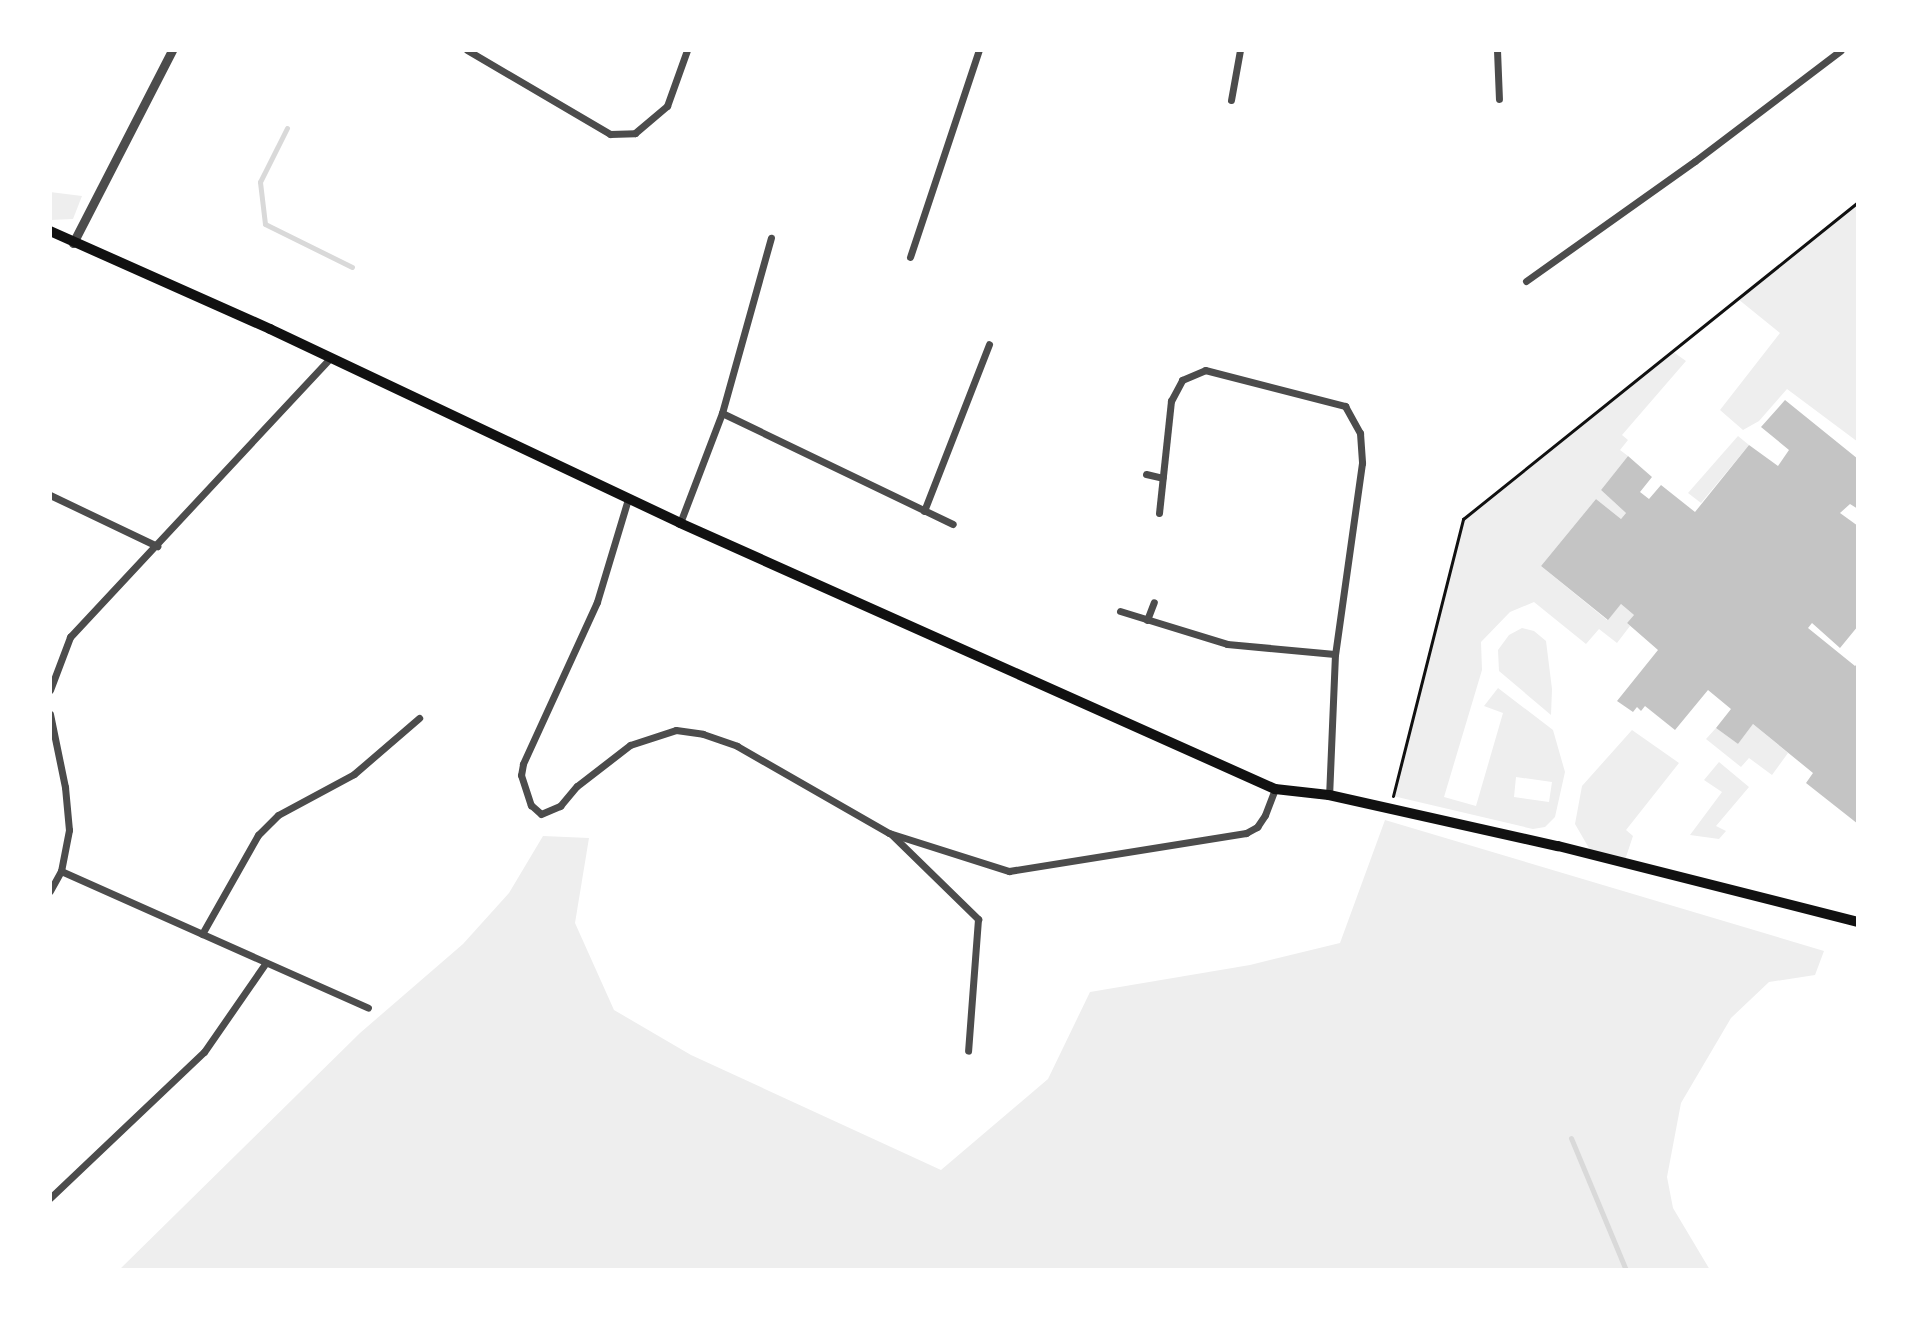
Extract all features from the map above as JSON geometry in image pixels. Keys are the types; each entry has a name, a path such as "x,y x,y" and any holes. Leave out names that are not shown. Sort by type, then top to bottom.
{"main road":[{"path":"50,231 270,329 328,360 680,523 1275,789 1329,795 1558,846 1858,922"}],"street":[{"path":"73,243 172,50"},
{"path":"467,50 610,134 635,133 651,123 667,106 687,50"},
{"path":"910,257 979,50"},
{"path":"1231,100 1240,50"},
{"path":"1497,50 1499,99"},
{"path":"1526,281 1695,161 1841,50"},
{"path":"680,523 722,413 771,238"},
{"path":"924,511 989,344"},
{"path":"50,690 70,637 328,360"},
{"path":"1159,513 1171,401 1182,380 1205,370 1345,406 1360,433 1362,463 1335,654 1329,795"},
{"path":"722,413 953,524"},
{"path":"1146,474 1163,478"},
{"path":"50,495 157,546"},
{"path":"628,499 597,602 529,746 521,775 531,805 541,814 551,812 630,745 676,730 703,734 737,746 889,833 1009,871 1246,833 1257,827 1265,815 1275,789"},
{"path":"1147,620 1154,602"},
{"path":"1120,611 1227,644 1335,654"},
{"path":"50,714 65,787 69,830 61,871 50,891"},
{"path":"202,934 258,835 278,815 354,774 419,718"},
{"path":"889,833 978,919 968,1051"},
{"path":"61,871 368,1008"},
{"path":"50,1198 204,1052 265,964"}],"path":[{"path":"1389,809 1463,519 1858,202"}],"shaded area":[{"path":"50,192 82,196 73,219 50,220"},
{"path":"1858,202 1858,442 1787,389 1759,421 1743,430 1720,410 1780,333 1738,299"},
{"path":"1672,351 1686,361 1622,435 1628,440 1620,450 1628,456 1601,490 1626,513 1621,519 1596,499 1541,566 1607,620 1621,604 1634,615 1627,623 1630,626 1617,643 1599,629 1586,644 1534,602 1510,612 1481,642 1482,670 1444,797 1476,806 1503,713 1484,706 1498,688 1553,730 1565,772 1555,817 1545,827 1533,829 1393,796 1463,519","holes":["1516,777 1552,782 1549,802 1514,797"]},
{"path":"1738,436 1749,445 1701,503 1688,493"},
{"path":"1522,628 1534,631 1546,641 1552,689 1551,715 1499,671 1498,650 1509,635"},
{"path":"1753,724 1788,753 1772,775 1749,758 1741,767 1706,739 1716,728 1738,744"},
{"path":"1632,730 1679,763 1626,830 1633,836 1624,863 1593,855 1575,824 1582,786"},
{"path":"1719,762 1749,787 1716,826 1726,831 1719,839 1690,835 1722,792 1704,780"},
{"path":"1385,820 1824,951 1815,975 1769,982 1731,1018 1681,1103 1667,1177 1673,1208 1710,1270 119,1270 360,1033 463,944 509,893 543,836 589,838 575,923 614,1010 691,1055 941,1170 1048,1079 1090,992 1250,965 1340,943"}],"building":[{"path":"1785,400 1858,459 1858,509 1850,504 1840,513 1858,526 1858,626 1840,648 1812,623 1808,628 1855,666 1858,663 1858,824 1806,783 1813,773 1753,724 1738,744 1716,728 1731,709 1708,690 1675,730 1645,706 1641,711 1637,707 1633,712 1617,701 1658,650 1627,623 1634,615 1621,604 1608,620 1541,566 1596,499 1621,519 1626,513 1601,490 1628,456 1652,477 1640,492 1649,499 1661,485 1695,512 1749,445 1778,466 1789,450 1761,427"}],"waterway":[{"path":"287,128 260,182 265,224 352,267"},
{"path":"1571,1138 1626,1270"}]}
